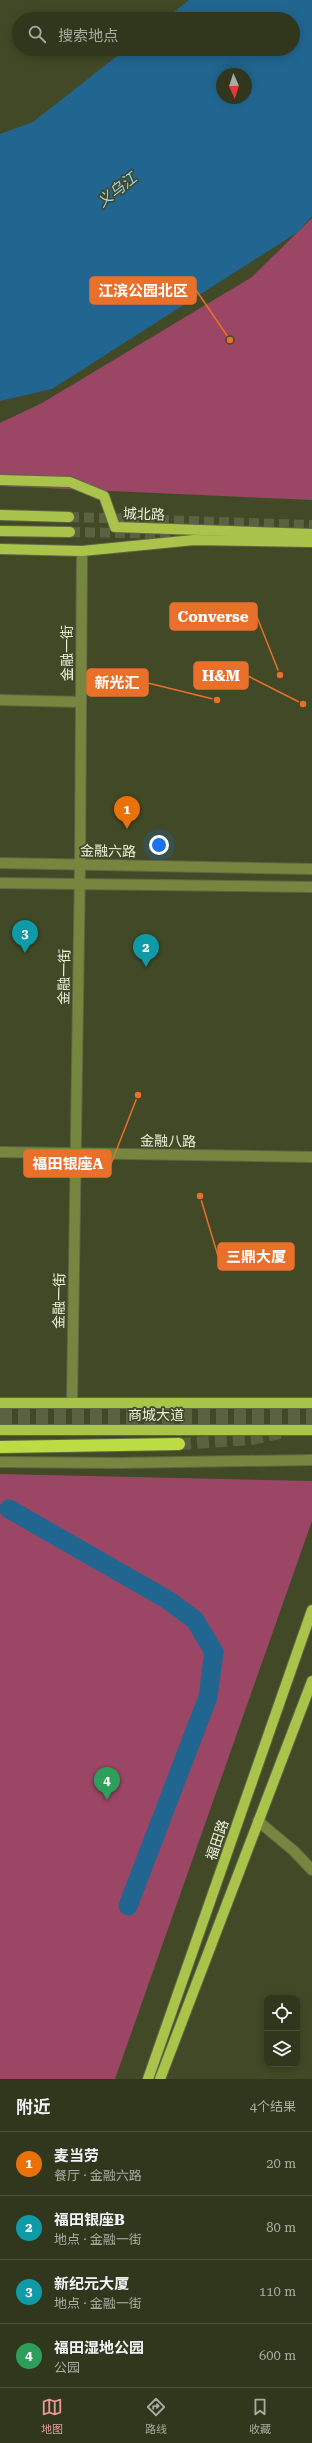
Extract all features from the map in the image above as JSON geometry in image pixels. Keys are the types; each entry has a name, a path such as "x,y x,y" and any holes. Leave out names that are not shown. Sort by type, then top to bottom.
{"highway":[{"path":"0,1446 179,1444"}],"main road":[{"name":"城北路","path":"0,480 70,482 104,496 115,527 312,534"},
{"path":"0,515 69,517"},
{"path":"0,531 70,532"},
{"name":"城北路","path":"0,549 82,551 194,540 312,542"},
{"name":"商城大道","path":"0,1404 312,1403"},
{"name":"商城大道","path":"0,1430 312,1430"},
{"name":"福田路","path":"148,2079 312,1610"},
{"path":"160,2079 312,1681"}],"street":[{"name":"金融一街","path":"72,1403 80,865 82,551"},
{"path":"0,700 81,702"},
{"name":"金融六路","path":"0,863 312,869"},
{"path":"0,883 312,887"},
{"name":"金融八路","path":"0,1152 312,1157"},
{"path":"0,1462 118,1463 312,1460"},
{"path":"258,1821 294,1851 312,1870"}],"shaded area":[{"path":"312,218 312,500 0,486 0,423 42,403 252,277"},
{"path":"0,1474 312,1481 312,1521 115,2079 0,2079"}],"water":[{"name":"义乌江","path":"189,0 312,0 312,216 298,232 52,389 0,401 0,134 33,122 117,56 300,56 300,12 174,12"}],"waterway":[{"path":"9,1509 168,1600 195,1620 214,1652 208,1697 128,1906"}],"tunnel":[{"path":"69,517 312,525"},
{"path":"70,532 176,534"},
{"path":"0,1410 312,1412"},
{"path":"0,1420 312,1421"},
{"path":"179,1444 251,1439 285,1432"}],"place":[{"name":"江滨公园北区","path":"230,340"},
{"name":"Converse","path":"280,675"},
{"name":"新光汇","path":"217,700"},
{"name":"H&M","path":"303,704"},
{"name":"麦当劳","path":"127,829"},
{"name":"新纪元大厦","path":"25,953"},
{"name":"福田银座B","path":"146,967"},
{"name":"福田银座A","path":"138,1095"},
{"name":"三鼎大厦","path":"200,1196"},
{"name":"福田湿地公园","path":"107,1800"}]}
